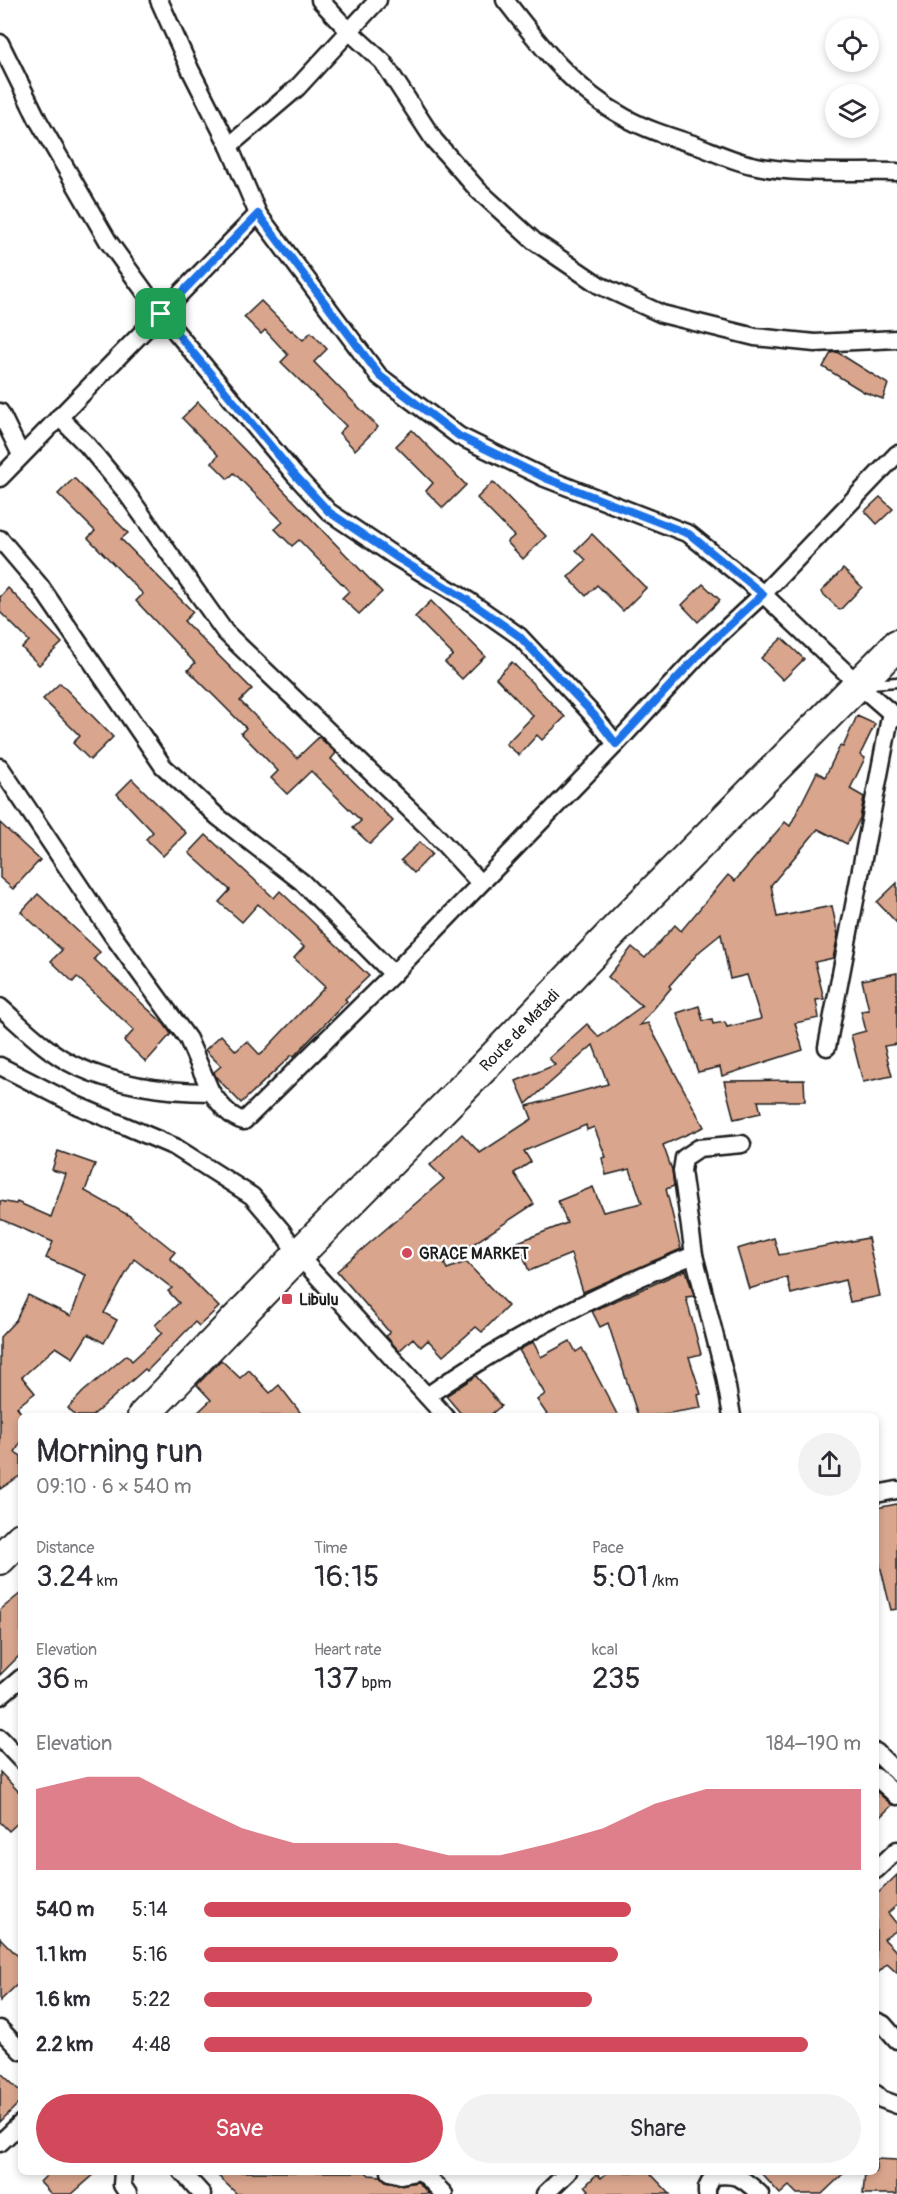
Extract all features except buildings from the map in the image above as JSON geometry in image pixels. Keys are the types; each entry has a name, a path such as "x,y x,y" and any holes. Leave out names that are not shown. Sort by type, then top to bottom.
{"highway":[{"name":"Route de Matadi","path":"146,1413 297,1255 483,1068 622,922 897,645"},
{"path":"0,1559 18,1541"}],"street":[{"path":"159,0 190,69 229,146 258,214 380,376 459,436 545,478 689,534 763,594 894,715 827,1047"},
{"path":"320,0 383,62 434,140 478,190 534,241 599,285 662,314 755,337 815,343 897,339"},
{"path":"229,146 297,88 378,0"},
{"path":"505,0 539,44 575,81 600,102 653,131 751,165 814,172 897,172"},
{"path":"0,44 38,120 108,241 161,314 294,474 329,512 396,557 469,601 519,636 594,715 616,744"},
{"path":"0,478 258,214"},
{"path":"0,412 21,455"},
{"path":"58,417 87,445 125,491 225,632 433,832 480,883"},
{"path":"0,767 111,933 188,1040 211,1092 223,1108 237,1119 244,1121 393,974 616,744 705,648 763,594 897,454"},
{"path":"0,540 40,586 163,766 218,817 302,882 393,974"},
{"path":"0,1007 44,1045 75,1066 129,1084 179,1092 211,1092"},
{"path":"0,1066 76,1105 175,1147 252,1196 281,1230 297,1255 442,1413"},
{"path":"731,1413 725,1377 694,1255 682,1171 684,1158 699,1148 742,1144"},
{"path":"427,1396 473,1364 525,1335 647,1274 694,1255"},
{"path":"879,1493 897,1490"},
{"path":"0,1696 18,1681"},
{"path":"0,1738 18,1757"},
{"path":"879,1755 897,1773"},
{"path":"879,1780 897,1796"},
{"path":"879,1867 897,1850"},
{"path":"879,2022 897,2040"},
{"path":"0,2029 18,2048"},
{"path":"879,2097 897,2105"},
{"path":"0,2143 18,2126"},
{"path":"123,2175 122,2185 129,2194"},
{"path":"185,2175 202,2194"},
{"path":"426,2175 444,2194"},
{"path":"545,2194 565,2175"},
{"path":"707,2194 710,2175"},
{"path":"733,2175 746,2179 760,2194"}],"lane":[{"path":"859,685 897,682"}],"place":[{"name":"GRACE MARKET","path":"407,1253"},
{"name":"Libulu","path":"287,1299"}],"route":[{"path":"258,214 380,376 459,436 545,478 689,534 763,594 705,648 616,744 594,715 519,636 469,601 396,557 329,512 294,474 161,314 258,214"}]}
